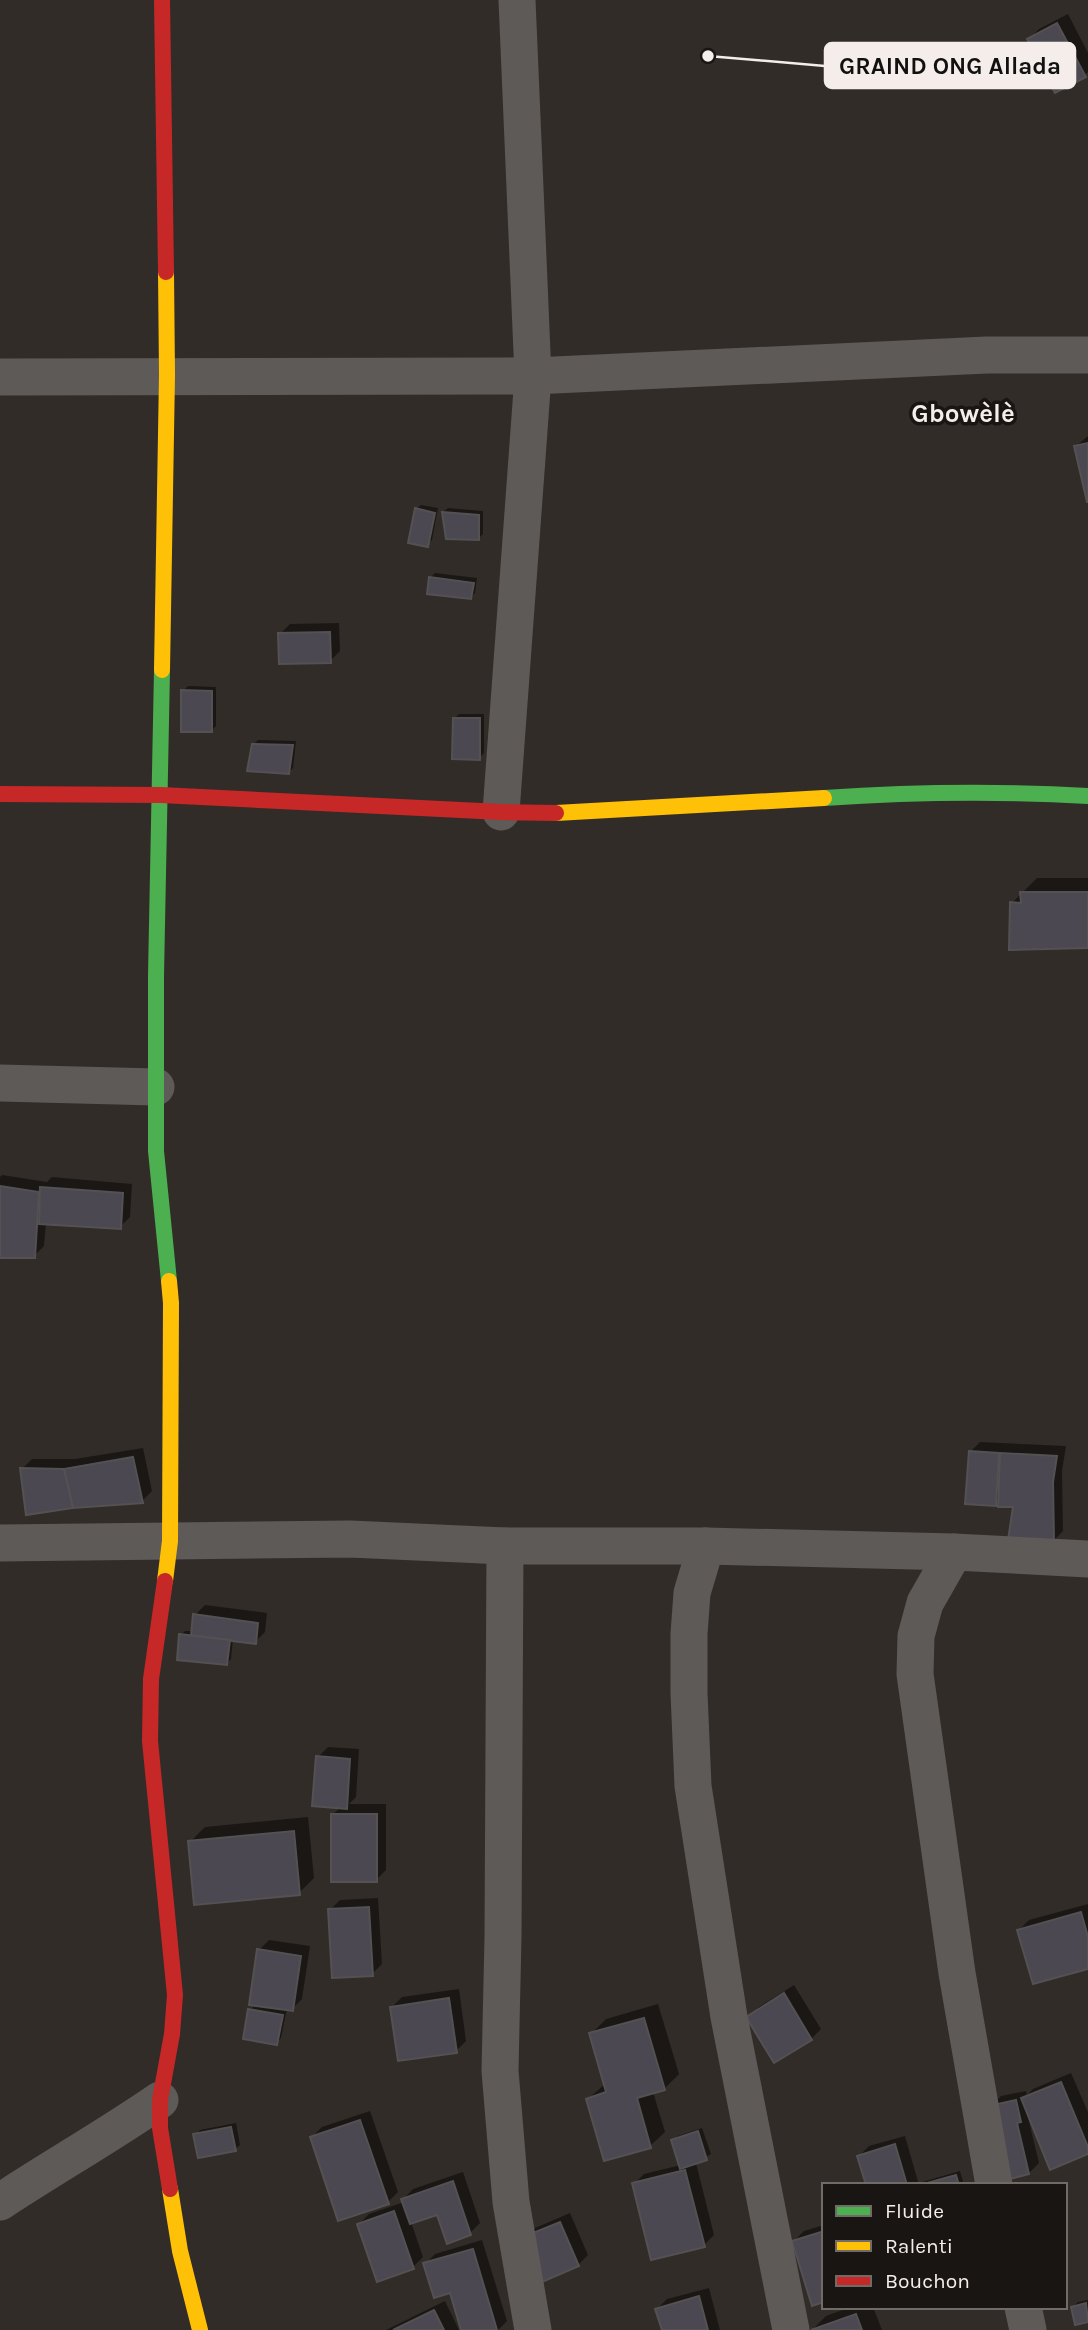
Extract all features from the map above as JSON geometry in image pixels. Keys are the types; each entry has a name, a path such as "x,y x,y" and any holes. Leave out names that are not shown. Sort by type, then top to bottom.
{"street":[{"path":"162,0 167,375 156,1151 171,1303 170,1541 151,1679 151,1754 175,1995 172,2034 160,2100 160,2128 180,2251 201,2330"},
{"path":"500,812 533,376 517,0"},
{"path":"0,376 533,376 987,355 1088,355"},
{"path":"0,794 161,795 500,812 579,813 898,793 1088,796"},
{"path":"0,1083 156,1087"},
{"path":"0,1543 350,1539 505,1546 706,1546 954,1552 1088,1559"},
{"path":"505,1546 500,2071 511,2202 533,2330"},
{"path":"706,1546 692,1593 689,1634 693,1786 729,2017 791,2330"},
{"path":"954,1552 925,1603 916,1636 915,1674 957,1973 994,2183"},
{"path":"0,2202 55,2165 120,2128 160,2100"},
{"path":"1023,2309 1028,2330"}],"building":[{"path":"1057,23 1086,77 1055,93 1027,39"},
{"path":"1088,443 1088,502 1087,502 1074,446"},
{"path":"415,508 435,513 428,547 408,543"},
{"path":"442,512 479,515 479,540 446,539"},
{"path":"429,577 474,583 471,599 427,594"},
{"path":"330,632 331,663 279,664 278,633"},
{"path":"181,690 212,691 212,732 181,732"},
{"path":"453,718 480,718 480,760 452,759"},
{"path":"252,744 293,745 289,774 247,771"},
{"path":"1020,892 1088,892 1088,948 1009,950 1010,902 1021,903"},
{"path":"0,1186 39,1192 35,1258 0,1258"},
{"path":"40,1187 123,1193 121,1229 39,1224"},
{"path":"969,1451 999,1453 996,1506 965,1504"},
{"path":"1000,1453 1057,1456 1053,1482 1054,1542 1008,1540 1013,1507 998,1507"},
{"path":"133,1457 143,1503 73,1508 64,1469"},
{"path":"20,1468 64,1469 73,1508 26,1515"},
{"path":"193,1614 258,1623 256,1644 191,1636"},
{"path":"179,1634 230,1640 227,1665 177,1660"},
{"path":"316,1756 350,1759 347,1809 312,1806"},
{"path":"331,1814 377,1814 377,1882 331,1882"},
{"path":"294,1831 300,1895 194,1905 188,1841"},
{"path":"369,1907 373,1976 332,1978 328,1909"},
{"path":"1081,1912 1088,1937 1088,1969 1033,1984 1017,1930"},
{"path":"257,1949 301,1956 293,2011 249,2005"},
{"path":"784,1993 812,2040 774,2063 746,2017"},
{"path":"449,1998 457,2053 398,2061 390,2007"},
{"path":"248,2009 283,2015 277,2045 243,2039"},
{"path":"644,2018 665,2090 637,2098 651,2148 604,2161 586,2099 606,2092 589,2033"},
{"path":"1061,2082 1088,2147 1088,2154 1050,2170 1021,2098"},
{"path":"1016,2100 1021,2122 1017,2123 1029,2174 1006,2180 989,2106"},
{"path":"360,2120 389,2204 338,2221 310,2137"},
{"path":"231,2127 236,2151 198,2158 193,2134"},
{"path":"698,2131 707,2160 680,2169 671,2140"},
{"path":"895,2144 906,2183 865,2183 857,2156"},
{"path":"685,2170 705,2247 651,2260 632,2183"},
{"path":"956,2175 958,2183 927,2183"},
{"path":"453,2181 471,2235 447,2244 437,2215 410,2224 401,2199"},
{"path":"394,2211 414,2269 377,2282 357,2224"},
{"path":"560,2222 579,2266 542,2282 523,2237"},
{"path":"822,2232 822,2303 812,2306 792,2241"},
{"path":"473,2249 497,2330 461,2330 450,2293 434,2298 423,2263"},
{"path":"699,2296 708,2330 662,2330 655,2309"},
{"path":"1086,2303 1088,2322 1075,2325 1071,2307"},
{"path":"434,2310 444,2330 393,2330"},
{"path":"856,2314 862,2330 811,2330"}],"traffic: fast":[{"path":"162,670 156,976 156,1151 169,1281"},
{"path":"824,798 956,793 1088,796"}],"traffic: slow":[{"path":"162,670 166,272"},
{"path":"556,813 824,798"},
{"path":"165,1581 170,1541 169,1281"},
{"path":"170,2189 180,2251 200,2330"}],"traffic: jam":[{"path":"162,0 166,272"},
{"path":"0,794 161,795 556,813"},
{"path":"165,1581 151,1679 150,1741 175,1995 172,2034 160,2100 160,2128 170,2189"}],"place":[{"name":"GRAIND ONG Allada","path":"708,56"}],"district":[{"name":"Gbowèlè","path":"963,413"}]}
